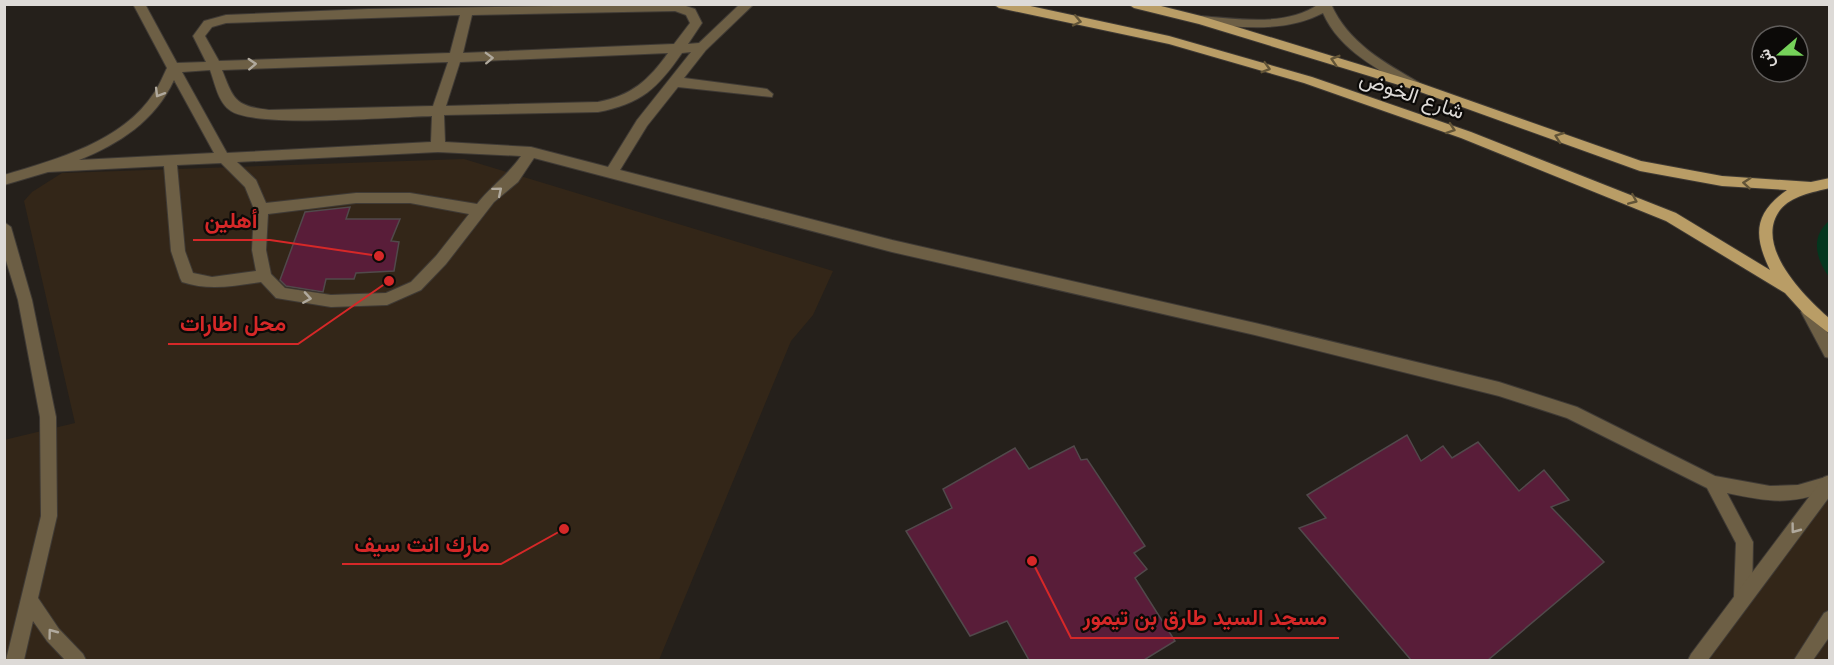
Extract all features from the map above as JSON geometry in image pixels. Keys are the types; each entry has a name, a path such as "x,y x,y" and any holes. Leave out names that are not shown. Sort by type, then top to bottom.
{"main road":[{"name":"شارع الخوض","path":"999,4 1169,40 1308,80 1466,135 1671,217 1787,288"},
{"name":"شارع الخوض","path":"1134,4 1201,20 1416,86 1640,166 1722,181 1806,186"},
{"path":"1830,183 1806,186 1783,196 1769,213 1765,235 1771,261 1787,288 1808,312 1830,328"}],"street":[{"path":"139,4 223,158 251,183 261,209 259,250 264,276 281,294 331,301 387,299 416,286 441,260 489,198 513,178 531,152"},
{"path":"613,171 642,123 677,82 702,47 748,4"},
{"path":"1201,20 1288,23 1308,18 1325,6 1339,29 1359,50 1416,86"},
{"path":"686,9 696,18 696,23 676,49 641,94 615,106 269,115 245,113 234,107 223,94 214,66 199,36 203,27 216,21 368,13 686,9"},
{"path":"438,147 438,111 455,59 466,13"},
{"path":"173,68 455,59 702,47"},
{"path":"4,180 49,167 109,140 135,121 158,99 173,68"},
{"path":"677,82 767,94"},
{"path":"49,167 438,147 531,152 613,171 892,246 1255,329 1499,389 1570,412 1713,483 1770,494 1798,493 1829,483"},
{"path":"170,160 178,251 187,278 212,283 264,276"},
{"path":"261,209 356,198 410,198 480,210"},
{"path":"4,227 25,300 48,417 49,516 31,602 15,660"},
{"path":"1808,312 1830,352"},
{"path":"1713,483 1745,542 1743,597"},
{"path":"1697,660 1829,483"},
{"path":"31,602 52,635 77,660"},
{"path":"1803,660 1830,620"}],"shaded area":[{"path":"464,159 833,271 813,315 791,341 659,660 5,660 4,440 75,423 24,201 32,192 62,173"},
{"path":"1829,482 1829,660 1697,660 1743,597"}],"green space":[{"path":"1829,221 1829,277 1818,256 1817,241 1823,227"}],"building":[{"path":"350,207 346,219 400,219 391,241 399,242 394,271 356,273 354,279 326,279 323,292 286,286 280,280 305,212"},
{"path":"1407,435 1421,461 1443,446 1452,458 1478,442 1519,491 1544,470 1569,500 1551,507 1604,562 1488,660 1411,660 1299,528 1326,518 1307,495"},
{"path":"1074,446 1081,460 1087,459 1145,546 1134,553 1147,569 1135,578 1175,641 1144,660 1029,660 1007,621 970,636 906,531 952,508 943,489 1015,448 1029,469"}],"place":[{"name":"أهلين","path":"379,256"},
{"name":"محل اطارات","path":"389,281"},
{"name":"مارك انت سيف","path":"564,529"},
{"name":"مسجد السيد طارق بن تيمور","path":"1032,561"}]}
